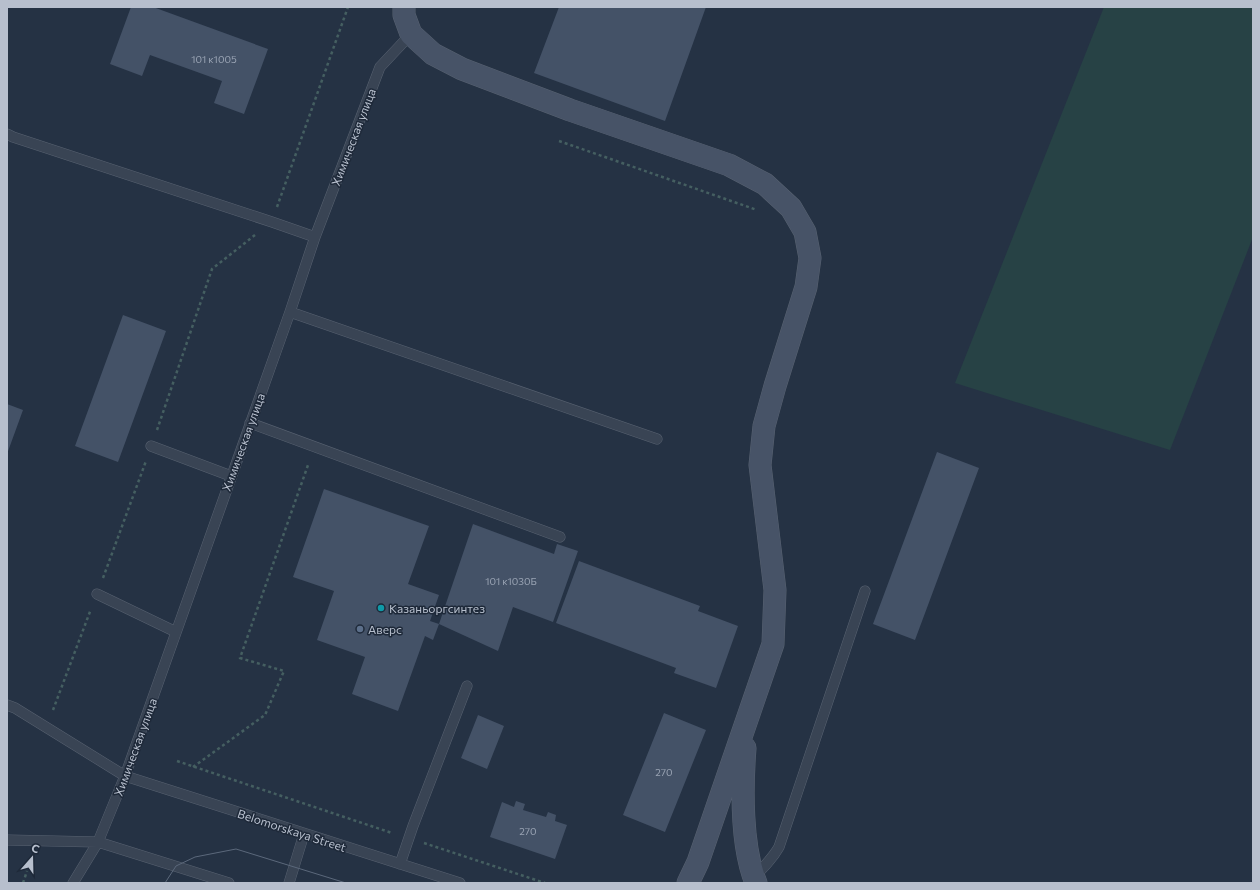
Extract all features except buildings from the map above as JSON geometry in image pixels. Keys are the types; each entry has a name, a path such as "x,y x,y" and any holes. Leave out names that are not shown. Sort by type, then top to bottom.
{"main road":[{"path":"404,7 404,15 412,34 433,54 462,69 570,110 729,165 765,184 791,208 805,232 810,258 806,287 764,426 760,465 775,590 773,644 698,862 688,883"},
{"path":"747,721 743,773 745,839 755,880"}],"lane":[{"name":"Химическая улица","path":"73,883 98,842 125,776 290,312 315,237 380,67 412,34"},
{"path":"7,134 315,237"},
{"path":"290,312 657,439"},
{"path":"250,423 560,537"},
{"path":"151,446 231,476"},
{"path":"755,880 774,856 779,847 864,591"},
{"path":"97,594 176,632"},
{"path":"400,864 467,686"},
{"name":"Belomorskaya Street","path":"7,705 15,708 125,776 460,883"},
{"path":"289,883 304,834"},
{"path":"7,840 98,842 229,883"}],"path":[{"path":"52,710 97,594 151,446 212,269 272,222 348,7"},
{"path":"559,141 759,210 791,208"},
{"path":"193,767 265,716 284,671 240,658 308,465"},
{"path":"177,761 545,883"},
{"path":"23,883 27,871"}],"green space":[{"path":"1104,7 1253,7 1253,237 1170,450 955,383"}],"tram line":[{"path":"165,883 176,866 195,857 236,849 346,883"}],"place":[{"name":"Казаньоргсинтез","path":"381,608"},
{"name":"Аверс","path":"360,629"}]}
